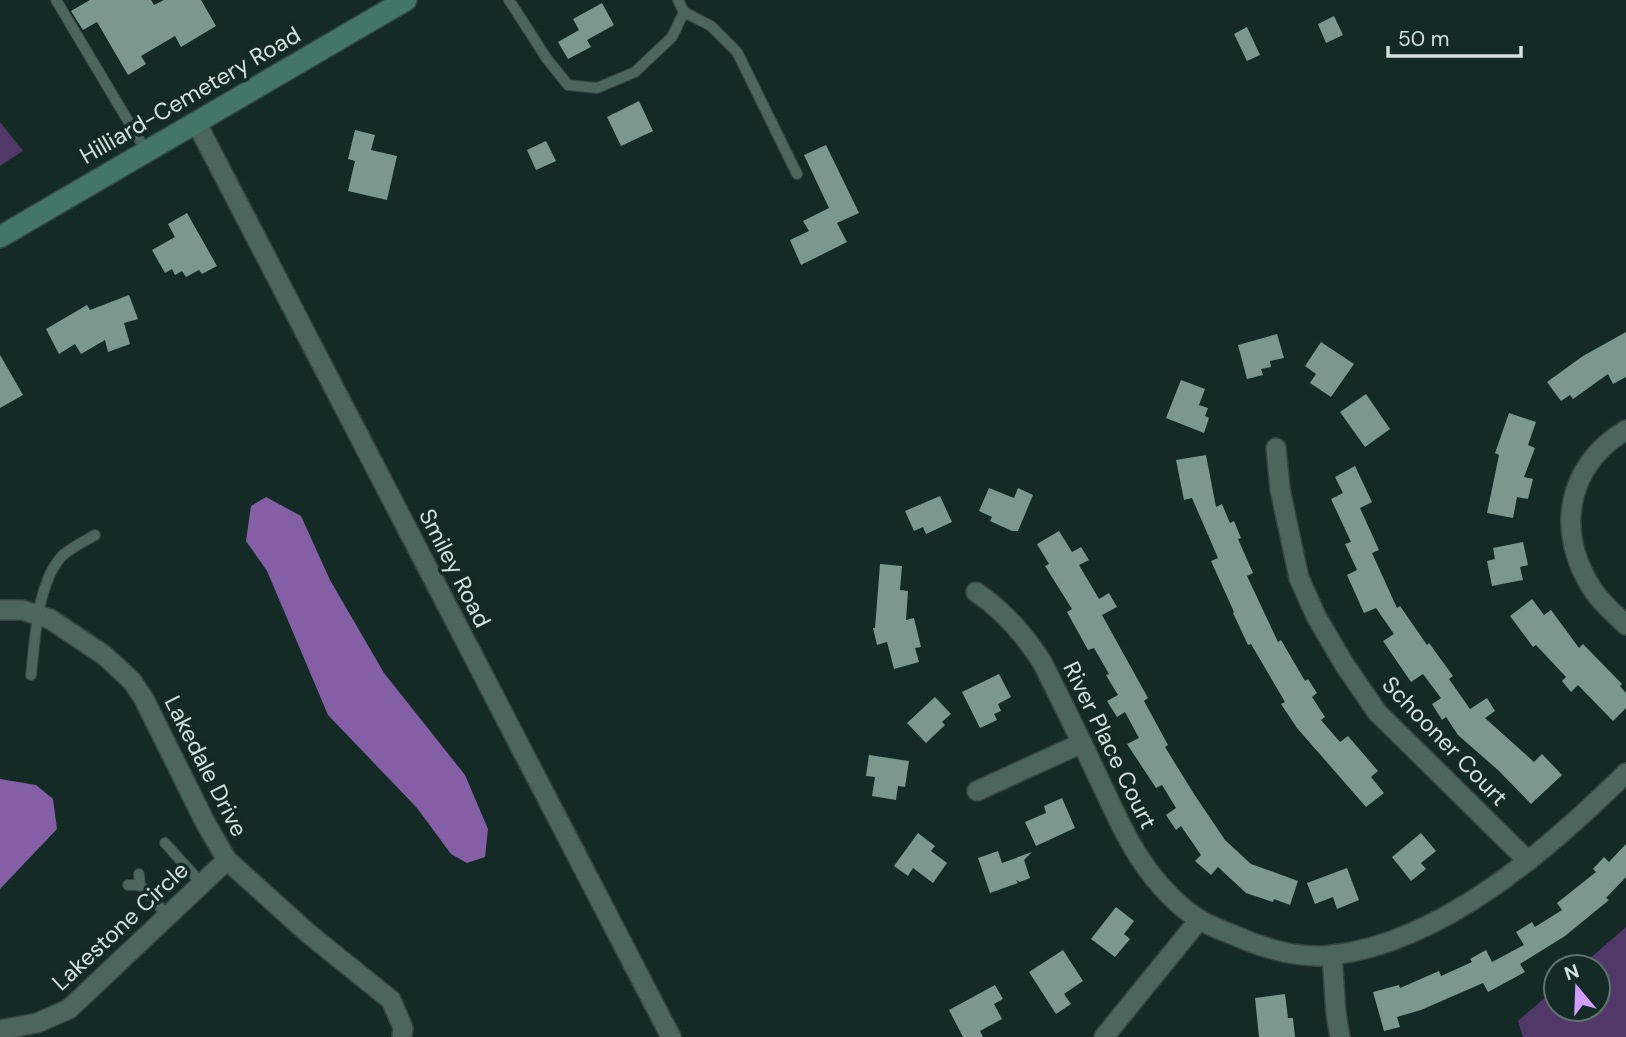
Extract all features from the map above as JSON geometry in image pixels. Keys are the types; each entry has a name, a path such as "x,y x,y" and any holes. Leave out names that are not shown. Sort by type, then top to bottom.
{"main road":[{"name":"Hilliard-Cemetery Road","path":"0,237 406,0"}],"street":[{"name":"Smiley Road","path":"195,122 671,1037"},
{"path":"1626,430 1597,453 1582,472 1574,491 1571,513 1572,536 1579,565 1594,592 1626,625"},
{"name":"Schooner Court","path":"1276,448 1280,489 1299,578 1316,616 1344,664 1377,712 1528,861"},
{"name":"River Place Court","path":"976,592 995,605 1026,636 1042,662 1128,838 1148,870 1199,920 1263,948 1332,955 1381,944 1428,925 1474,899 1528,861 1565,832 1626,773"},
{"name":"Lakedale Drive","path":"0,610 22,610 50,619 104,656 132,681 144,699 206,824 227,860 309,934 391,1000 403,1028 402,1037"},
{"path":"977,791 1082,743"},
{"name":"Lakestone Circle","path":"12,1032 69,1009 227,860"},
{"path":"1104,1037 1199,920"},
{"path":"1332,955 1340,1037"},
{"path":"52,1037 54,1017"}],"lane":[{"path":"56,0 146,151"},
{"path":"509,0 568,85 597,88 635,72 672,37 684,12"},
{"path":"678,0 684,12 711,26 737,51 797,174"},
{"path":"31,675 41,600 48,581 60,558 95,535"},
{"path":"165,843 202,884"},
{"path":"139,874 140,885 167,916"},
{"path":"128,885 140,885"}],"shaded area":[{"path":"0,122 23,151 0,166"},
{"path":"266,497 301,516 330,580 384,673 465,775 488,829 485,857 467,863 451,854 417,808 328,715 267,571 246,541 251,506"},
{"path":"0,779 36,785 53,799 57,829 0,889"},
{"path":"1626,927 1626,1037 1523,1037 1518,1021 1542,1000 1542,1023 1612,1023 1612,953 1596,953"}],"building":[{"path":"90,0 151,0 154,5 164,0 201,0 216,26 181,47 175,36 141,56 146,64 128,75 97,22 83,30 71,11"},
{"path":"602,3 614,25 587,40 591,47 568,59 558,42 579,30 573,19"},
{"path":"1334,16 1343,35 1326,43 1318,24"},
{"path":"1247,27 1260,55 1247,61 1234,34"},
{"path":"639,101 653,131 621,146 607,117"},
{"path":"355,130 375,135 371,150 397,156 387,200 348,191 355,161 348,159"},
{"path":"546,141 556,161 536,170 527,150"},
{"path":"826,145 859,213 837,223 847,242 801,265 790,240 809,231 803,221 829,208 804,155"},
{"path":"187,213 217,266 202,274 199,270 186,277 182,271 175,275 172,269 165,273 152,250 175,237 168,224"},
{"path":"129,295 138,319 124,323 130,344 108,352 105,340 81,354 75,344 59,354 46,329 87,305 90,310"},
{"path":"1626,332 1626,377 1613,384 1608,374 1573,399 1570,395 1561,401 1547,382 1583,356"},
{"path":"1277,334 1284,358 1270,361 1271,367 1261,369 1263,375 1247,379 1238,345"},
{"path":"1321,342 1354,364 1331,397 1310,383 1316,374 1305,366"},
{"path":"0,355 23,395 0,408"},
{"path":"1181,380 1205,389 1199,405 1208,408 1205,416 1209,418 1204,433 1166,418"},
{"path":"1366,394 1390,429 1365,447 1340,412"},
{"path":"1509,413 1536,422 1528,445 1535,448 1524,477 1533,479 1528,499 1517,497 1513,518 1487,513 1499,455 1495,453"},
{"path":"1206,455 1216,507 1222,504 1230,523 1234,521 1241,538 1238,539 1253,573 1247,576 1278,642 1281,640 1305,681 1308,679 1317,693 1312,697 1325,717 1321,720 1340,742 1348,736 1378,771 1371,777 1384,793 1366,807 1297,728 1281,704 1285,702 1251,644 1248,645 1233,613 1211,561 1218,558 1192,498 1184,500 1176,460"},
{"path":"1355,466 1372,502 1360,508 1379,550 1372,553 1397,608 1400,606 1453,676 1449,679 1470,709 1487,698 1495,711 1485,718 1534,762 1542,754 1562,775 1531,804 1458,735 1446,717 1442,720 1432,704 1441,698 1423,674 1411,682 1383,641 1394,634 1376,608 1364,613 1347,575 1357,570 1345,544 1351,542 1331,499 1343,493 1335,477"},
{"path":"989,488 1014,498 1018,488 1033,495 1018,531 990,521 992,517 979,511"},
{"path":"940,496 952,522 926,534 923,527 914,531 905,511"},
{"path":"1059,531 1072,552 1081,547 1089,560 1079,565 1099,599 1109,593 1117,607 1102,615 1148,698 1144,701 1168,745 1165,747 1194,794 1225,840 1251,864 1298,881 1290,905 1246,893 1218,867 1211,875 1195,861 1201,855 1181,826 1176,830 1166,815 1176,808 1162,785 1156,788 1127,744 1139,738 1125,712 1117,717 1107,701 1118,695 1106,675 1109,674 1094,648 1088,650 1067,612 1072,609 1045,566 1049,564 1037,544"},
{"path":"1523,542 1528,565 1520,567 1523,580 1492,586 1487,561 1495,559 1493,548"},
{"path":"880,564 902,566 900,590 908,591 906,620 914,618 921,647 915,648 919,662 894,669 887,642 877,645 873,628"},
{"path":"1532,599 1544,615 1551,610 1579,648 1583,644 1622,684 1620,686 1626,693 1626,708 1613,721 1578,685 1571,692 1562,681 1566,677 1536,645 1533,647 1510,616"},
{"path":"999,674 1011,697 998,704 1001,711 994,714 997,720 980,728 962,692"},
{"path":"935,697 951,714 942,722 945,725 926,743 907,723"},
{"path":"869,755 909,761 905,787 898,786 896,800 872,796 875,777 866,776"},
{"path":"1062,798 1075,828 1036,846 1025,822 1046,813 1044,806"},
{"path":"918,833 935,846 931,851 947,863 933,883 913,868 908,876 894,866"},
{"path":"1421,833 1436,851 1421,863 1426,869 1411,881 1392,857"},
{"path":"1626,844 1626,877 1606,898 1609,900 1565,936 1520,964 1525,972 1488,992 1483,983 1421,1010 1397,1017 1400,1027 1384,1031 1373,992 1399,985 1400,988 1439,971 1441,976 1472,962 1470,959 1486,950 1492,962 1524,945 1516,932 1532,922 1535,927 1562,910 1557,903 1596,872 1593,869 1604,857 1609,862"},
{"path":"998,851 1002,863 1032,852 1024,860 1030,878 1020,882 1016,880 1018,883 990,893 978,858"},
{"path":"1347,868 1359,900 1337,909 1333,897 1315,904 1307,883"},
{"path":"1116,907 1134,921 1124,934 1130,939 1115,957 1091,939"},
{"path":"1063,950 1083,981 1064,994 1071,1004 1056,1014 1029,972"},
{"path":"995,985 1003,999 994,1004 1002,1019 980,1031 983,1037 963,1037 949,1010"},
{"path":"1285,994 1288,1018 1293,1018 1295,1037 1259,1037 1255,998"}]}
